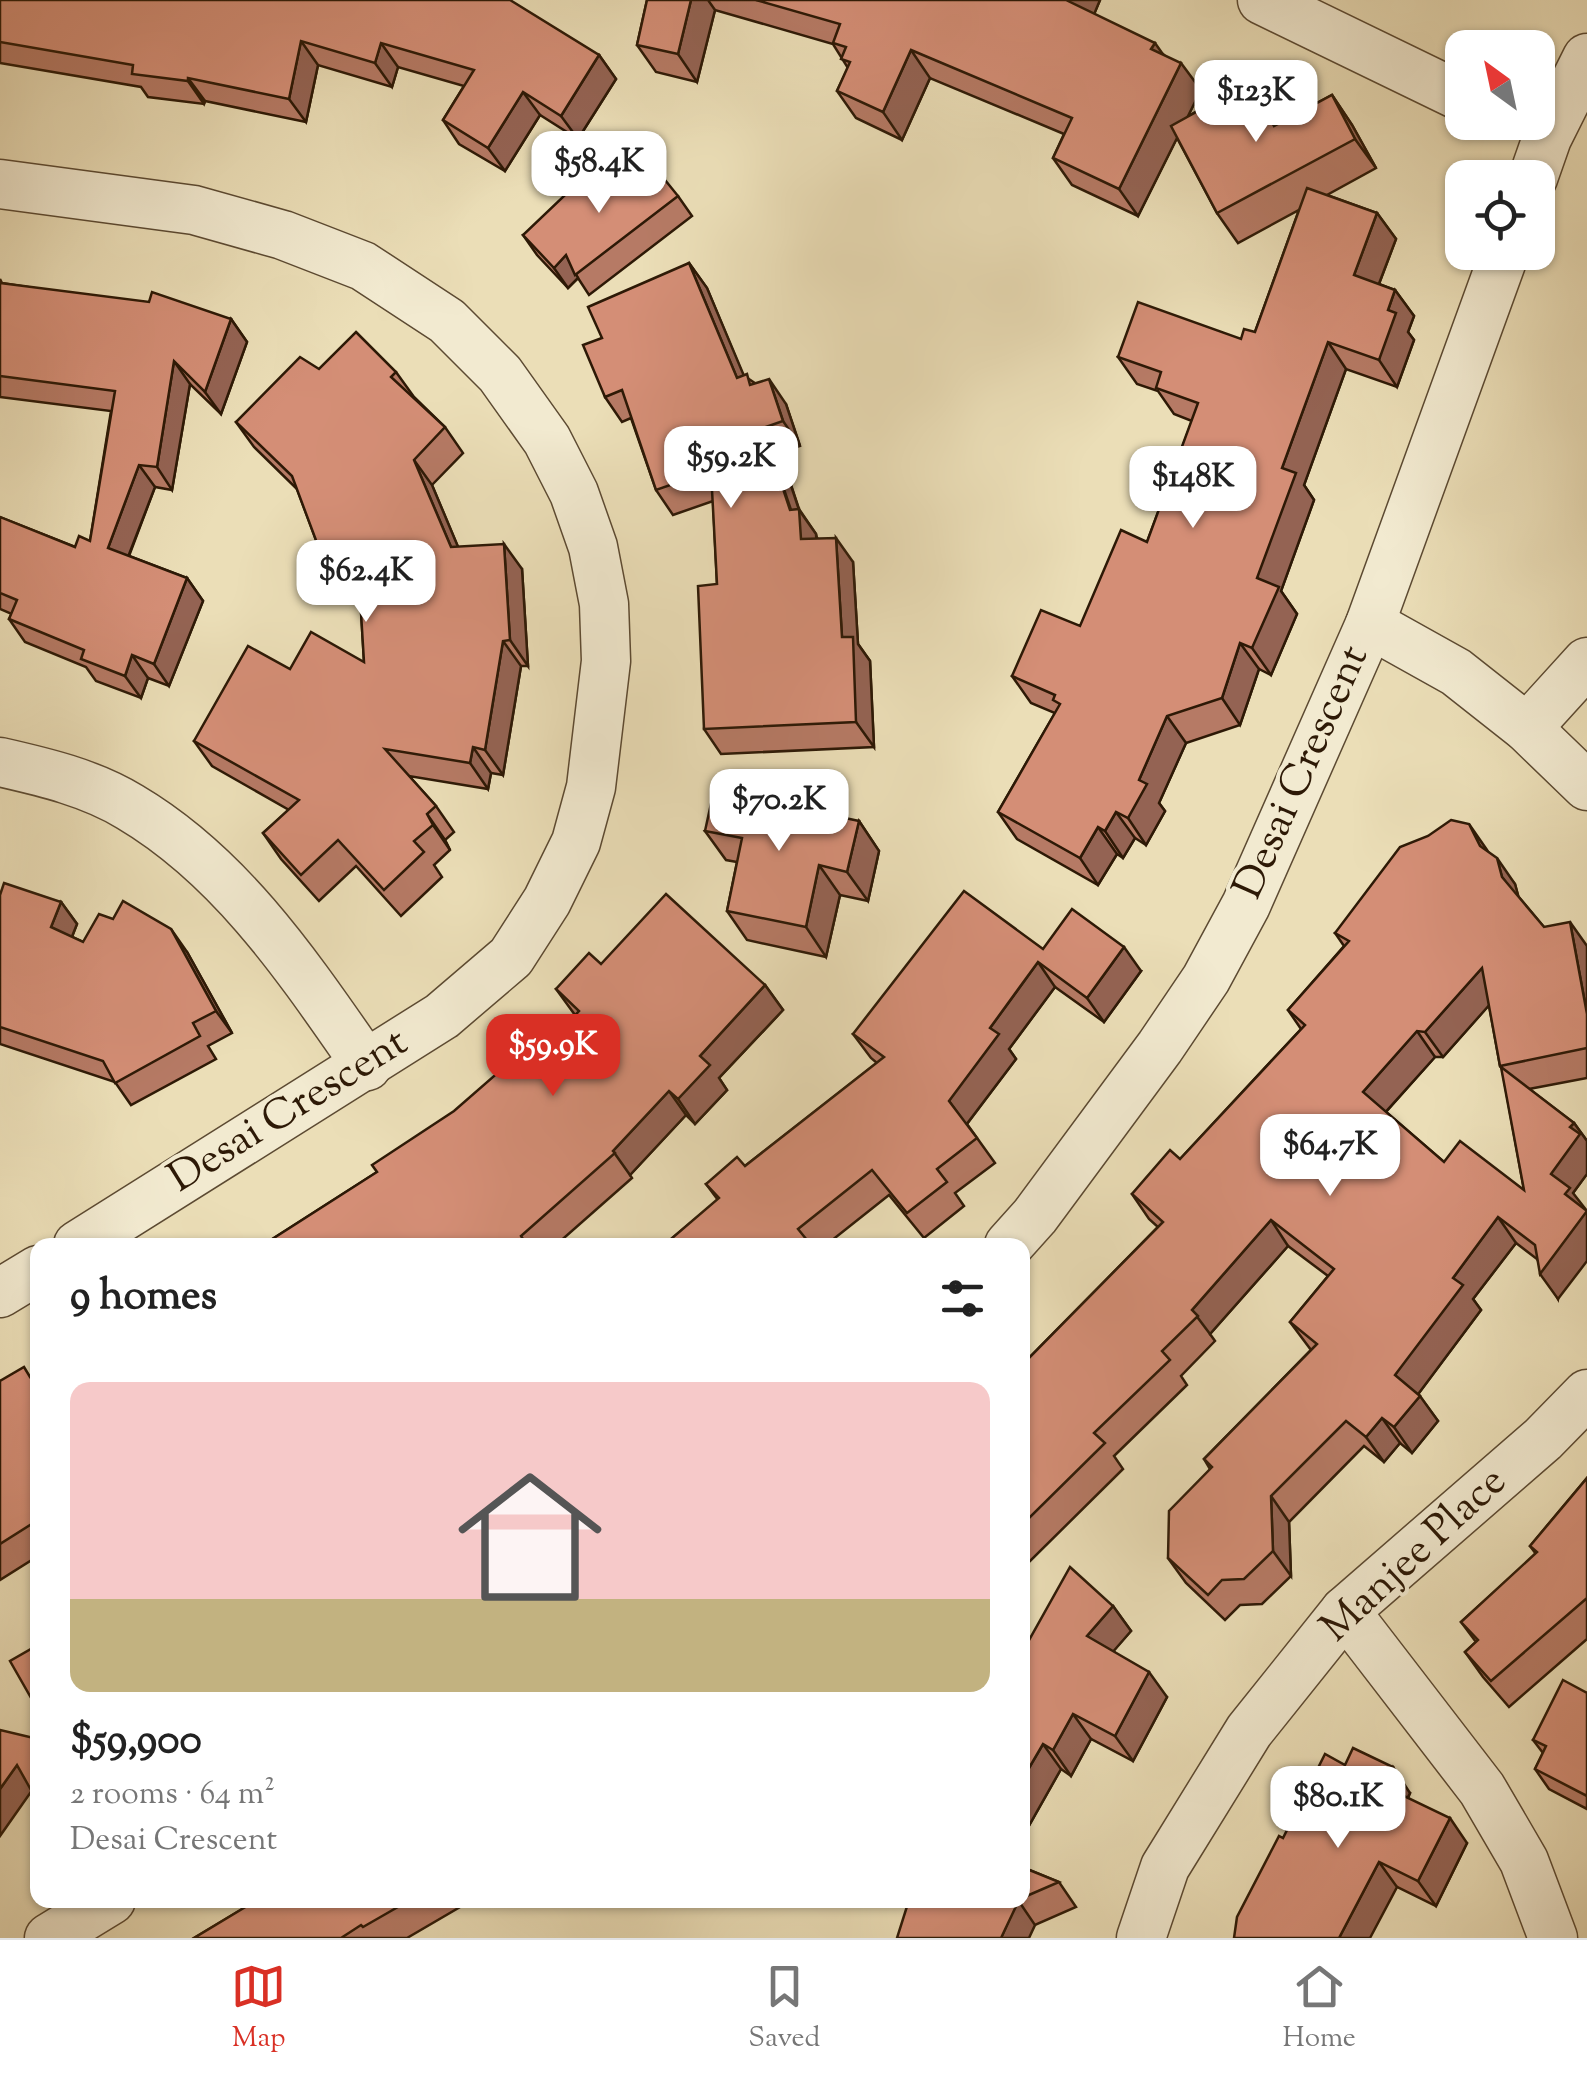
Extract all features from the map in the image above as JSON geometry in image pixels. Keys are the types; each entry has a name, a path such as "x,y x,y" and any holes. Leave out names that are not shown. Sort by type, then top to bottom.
{"street":[{"path":"1262,0 1445,89"},
{"path":"1532,146 1587,58"},
{"name":"Desai Crescent","path":"0,184 194,210 283,235 363,266 447,321 500,374 547,440 574,493 593,548 604,604 606,661 592,787 576,842 547,901 511,956 442,1016 89,1238"},
{"name":"Desai Crescent","path":"1015,1238 1206,979 1246,905 1370,624 1499,270"},
{"path":"1370,624 1456,672 1583,775"},
{"path":"1527,728 1587,662"},
{"path":"0,762 86,786 129,806 190,848 294,962 367,1066"},
{"path":"0,1293 30,1275"},
{"name":"Manjee Place","path":"1140,1938 1165,1867 1249,1731 1345,1611 1543,1439 1587,1394"},
{"path":"1345,1611 1482,1789 1524,1861 1553,1938"},
{"path":"49,1938 98,1908"}],"building":[{"path":"0,0 510,0 599,55 561,116 523,92 488,148 443,120 474,70 381,43 375,63 301,41 289,99 188,78 132,74 133,65 0,42"},
{"path":"647,0 691,0 678,54 637,45"},
{"path":"756,0 1069,0 1155,43 1151,49 1181,63 1119,189 1053,158 1072,118 911,50 883,112 837,91 850,62 841,59 846,47 833,43 840,24"},
{"path":"1236,90 1242,101 1256,93 1274,126 1332,95 1355,139 1217,213 1171,126"},
{"path":"644,154 678,196 575,275 566,255 554,268 523,235 587,174 605,194"},
{"path":"1307,188 1377,213 1354,275 1395,290 1388,310 1396,313 1379,360 1328,342 1282,468 1296,473 1257,578 1279,587 1252,648 1240,643 1222,698 1167,716 1139,780 1147,784 1128,818 1116,812 1105,831 1098,827 1080,858 998,812 1060,704 1053,700 1055,695 1012,676 1041,610 1080,626 1121,530 1147,542 1198,403 1156,388 1161,372 1118,357 1138,302 1241,339 1244,329 1255,332"},
{"path":"689,263 737,378 747,374 750,385 769,379 783,421 763,428 790,510 799,509 801,539 836,538 842,637 853,637 856,722 704,729 698,586 717,584 711,471 656,490 622,390 605,397 583,345 602,338 588,307"},
{"path":"0,283 149,302 152,292 231,319 205,392 174,361 157,467 139,465 108,548 187,578 154,664 132,655 125,676 81,659 84,650 9,619 17,600 0,593 0,517 75,547 79,536 90,541 115,391 0,376"},
{"path":"356,332 396,372 391,377 445,427 414,460 451,547 504,544 510,640 503,641 485,750 473,747 470,763 385,749 436,806 427,814 433,825 414,841 424,852 384,890 338,840 301,875 263,833 299,800 194,741 248,646 290,669 311,632 364,662 357,546 323,559 292,476 236,422 300,357 319,369"},
{"path":"714,790 859,821 847,872 819,865 806,927 727,911 742,838 705,831"},
{"path":"1451,820 1469,824 1480,846 1497,858 1502,877 1544,927 1570,922 1587,1014 1587,1048 1500,1066 1482,968 1425,1032 1417,1031 1363,1092 1444,1162 1460,1141 1524,1190 1501,1067 1574,1123 1570,1127 1580,1134 1551,1174 1570,1188 1565,1194 1587,1211 1540,1274 1535,1245 1498,1217 1453,1278 1463,1285 1395,1375 1420,1396 1394,1427 1382,1418 1366,1437 1346,1421 1271,1496 1273,1551 1244,1579 1222,1580 1208,1595 1168,1558 1169,1511 1212,1467 1204,1459 1317,1344 1290,1322 1334,1269 1271,1220 1192,1310 1198,1316 1162,1351 1170,1360 1094,1433 1105,1443 1030,1517 1030,1357 1163,1222 1132,1194 1170,1150 1180,1159 1305,1025 1288,1010 1349,941 1335,933 1400,847 1428,836"},
{"path":"4,883 61,902 51,927 83,942 99,914 113,919 123,901 171,929 216,1011 193,1023 200,1036 115,1083 103,1061 0,1027 0,895"},
{"path":"964,891 1043,949 1072,909 1124,947 1087,998 1038,962 990,1028 999,1034 949,1101 977,1138 937,1169 947,1182 907,1213 872,1170 798,1229 805,1238 672,1238 719,1198 706,1184 737,1157 745,1166 884,1057 853,1034"},
{"path":"666,894 765,985 700,1056 710,1065 678,1099 669,1091 615,1153 522,1238 274,1238 377,1172 372,1165 454,1111 517,1056 526,1068 579,1011 556,989 589,953 601,964"},
{"path":"24,1367 30,1377 30,1525 0,1544 0,1381"},
{"path":"1587,1478 1587,1598 1491,1681 1465,1652 1478,1640 1461,1622 1537,1552 1530,1546"},
{"path":"1070,1567 1113,1606 1087,1636 1149,1672 1115,1736 1073,1714 1053,1750 1043,1744 1030,1766 1030,1638"},
{"path":"30,1650 30,1696 10,1661"},
{"path":"1563,1680 1587,1693 1587,1796 1535,1769 1546,1746 1533,1740"},
{"path":"0,1730 30,1737 30,1788 17,1765 0,1789"},
{"path":"1353,1748 1393,1767 1383,1786 1450,1818 1418,1881 1379,1862 1339,1938 1234,1938 1237,1917 1325,1754 1345,1765"},
{"path":"1030,1870 1059,1882 1030,1895"},
{"path":"244,1908 396,1908 341,1938 194,1938"},
{"path":"906,1908 1015,1908 1001,1938 897,1938"}]}
